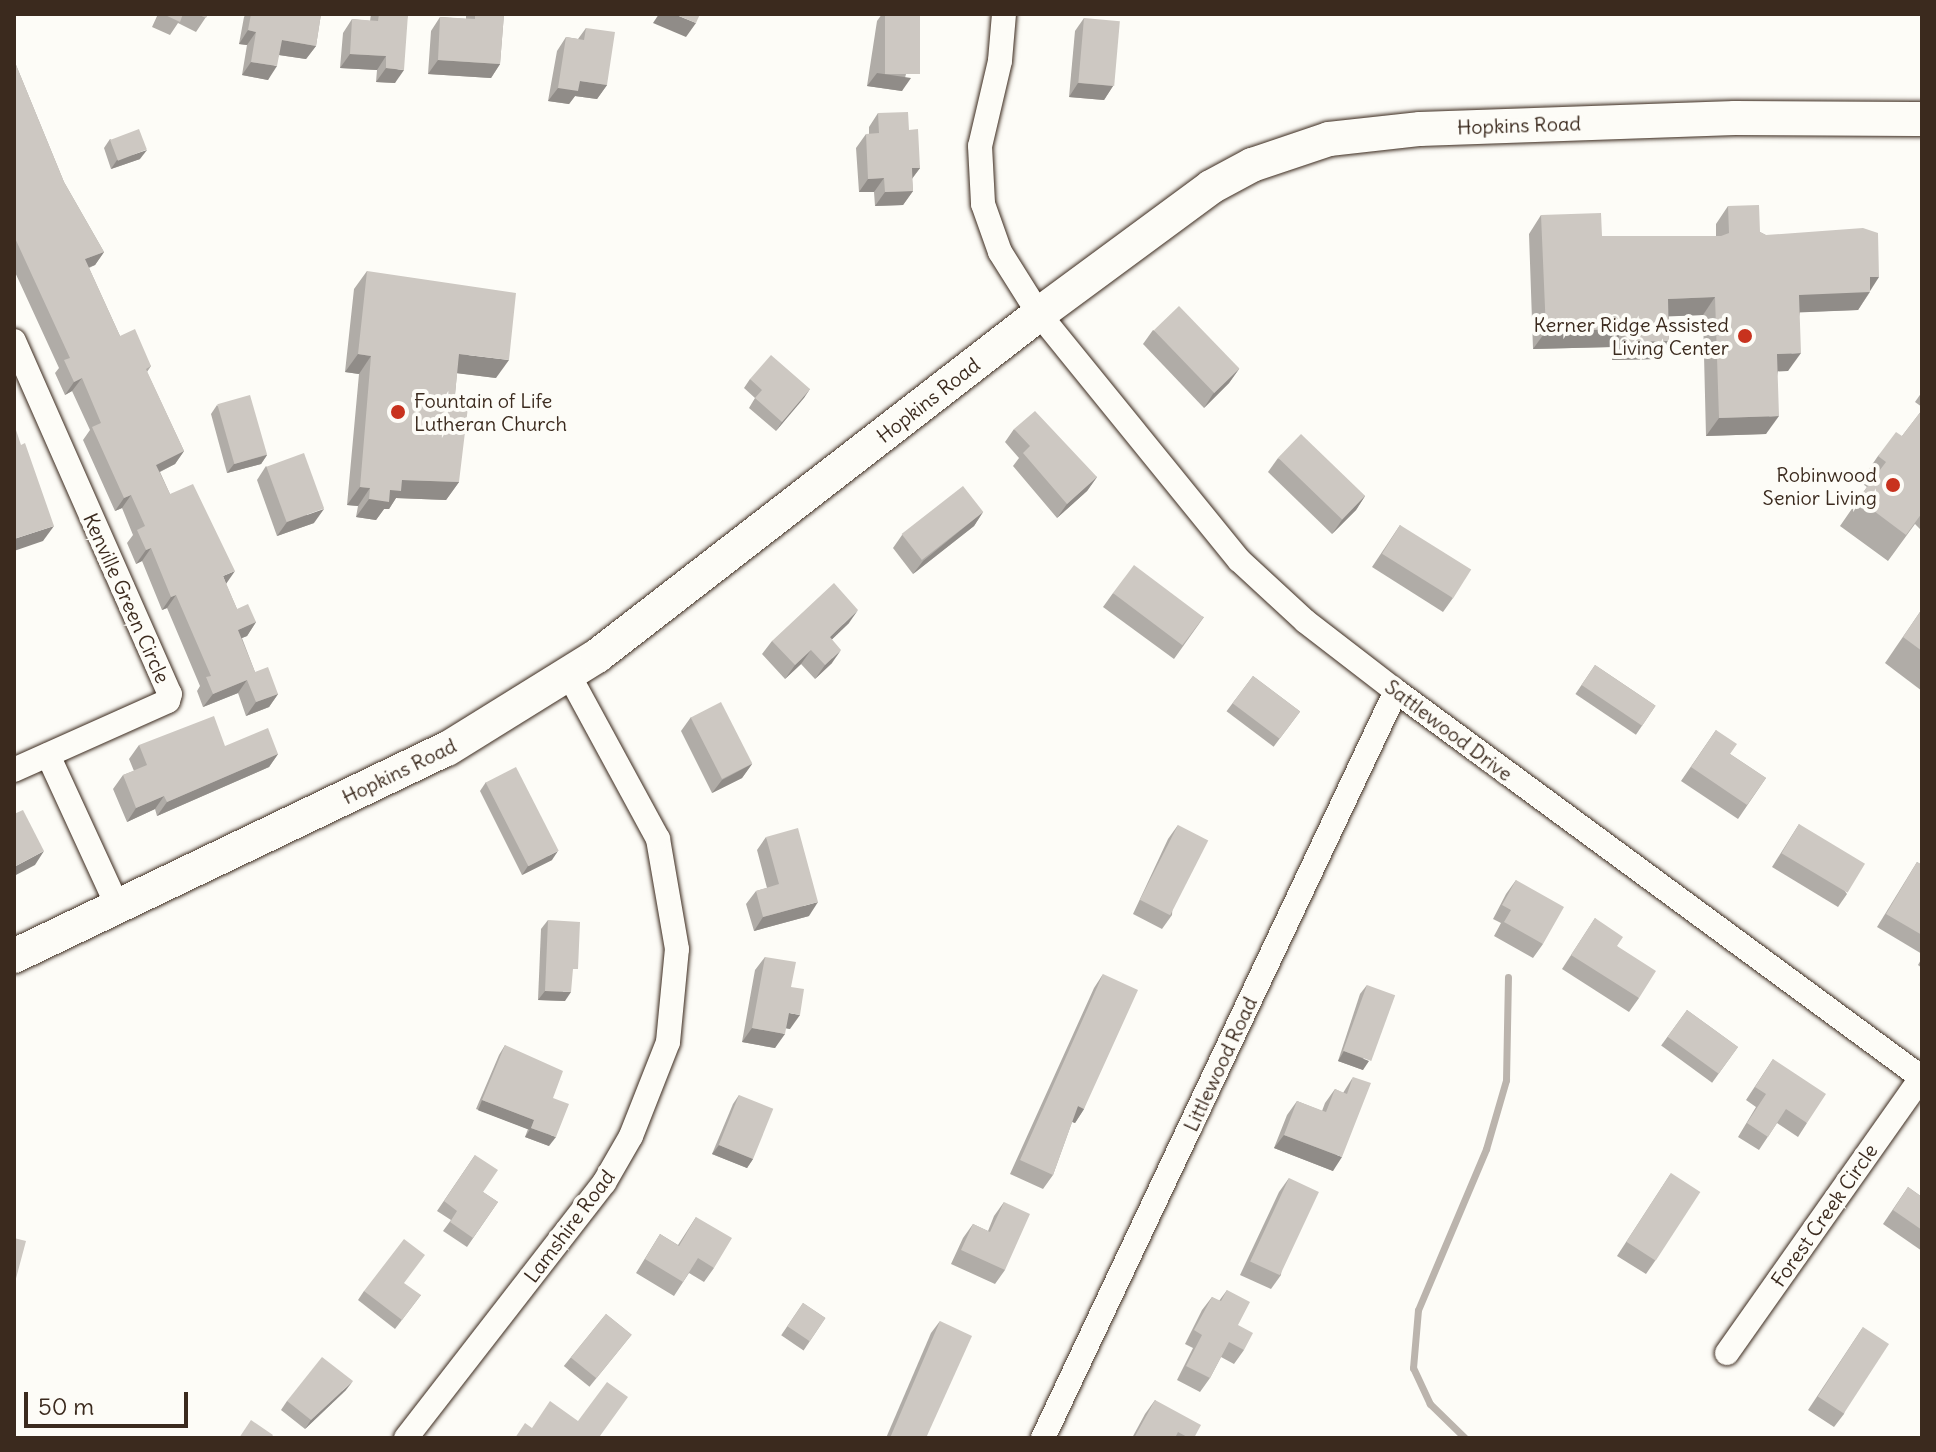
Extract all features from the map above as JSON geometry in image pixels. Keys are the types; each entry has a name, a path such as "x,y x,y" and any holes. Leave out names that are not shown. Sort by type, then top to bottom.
{"main road":[{"name":"Hopkins Road","path":"14,956 447,749 569,675 1039,314 1211,187 1290,150 1329,139 1509,124 1922,119"}],"street":[{"name":"Sattlewood Drive","path":"1004,14 1000,61 980,146 983,204 1000,252 1039,314 1239,560 1305,621 1396,691 1921,1078"},
{"name":"Kenville Green Circle","path":"14,341 170,694 168,701 14,770"},
{"name":"Lamshire Road","path":"406,1438 604,1183 631,1136 668,1042 677,949 658,839 569,675"},
{"name":"Littlewood Road","path":"1043,1438 1396,691"},
{"path":"48,755 118,907"},
{"name":"Forest Creek Circle","path":"1727,1353 1921,1078"}],"building":[{"path":"163,14 183,14 180,22"},
{"path":"251,14 321,14 316,46 282,40 277,66 251,62 256,32 248,30"},
{"path":"379,14 408,14 404,70 386,68 386,56 350,54 352,19 378,21"},
{"path":"475,14 504,14 500,64 438,60 440,17 475,19"},
{"path":"674,14 700,14 696,23"},
{"path":"885,14 920,14 920,74 885,74"},
{"path":"1084,18 1120,21 1114,86 1078,83"},
{"path":"586,28 615,32 607,85 580,81 578,91 558,88 566,37 584,40"},
{"path":"14,60 64,182 104,252 85,259 120,336 135,329 151,366 146,369 184,451 156,465 170,494 193,484 235,571 223,576 237,609 248,604 256,622 238,630 255,672 268,667 278,694 256,702 247,680 213,694 206,677 211,676 176,595 171,597 151,548 146,550 137,530 145,526 131,495 124,498 92,427 101,423 82,378 74,382 64,360 70,358 14,236"},
{"path":"908,112 909,130 918,129 920,168 912,168 913,191 885,192 884,178 868,179 866,134 879,133 878,113"},
{"path":"139,129 147,150 118,161 110,140"},
{"name":"Kerner Ridge Assisted Living Center","path":"1759,205 1760,232 1766,235 1863,228 1878,233 1879,277 1870,277 1870,292 1799,295 1801,353 1777,354 1779,416 1719,418 1715,297 1668,299 1669,341 1625,342 1624,329 1546,331 1541,215 1601,213 1602,236 1721,236 1729,233 1728,206"},
{"name":"Fountain of Life Lutheran Church","path":"367,271 516,293 509,360 459,354 454,405 468,407 459,482 402,480 401,491 390,490 389,502 369,499 370,488 360,487 371,356 358,354"},
{"path":"1179,306 1239,369 1214,393 1154,330"},
{"path":"771,355 810,389 782,422 755,398 762,390 750,379"},
{"path":"250,395 267,455 234,464 217,404"},
{"name":"Robinwood Senior Living","path":"1922,410 1922,513 1906,535 1858,499 1886,462 1878,456 1896,432 1902,436"},
{"path":"1035,411 1097,477 1067,504 1023,453 1030,446 1014,429"},
{"path":"14,424 21,445 25,443 54,526 14,539"},
{"path":"1301,434 1365,496 1342,520 1278,458"},
{"path":"304,453 324,508 287,522 266,467"},
{"path":"963,486 983,512 922,560 902,534"},
{"path":"1400,525 1471,570 1453,598 1382,554"},
{"path":"1134,565 1203,617 1182,645 1113,593"},
{"path":"834,583 858,610 830,637 841,650 825,665 811,650 795,665 772,641"},
{"path":"1922,609 1922,651 1903,637"},
{"path":"1595,665 1656,706 1642,726 1582,685"},
{"path":"1253,676 1300,712 1280,739 1233,703"},
{"path":"721,702 752,763 722,779 691,717"},
{"path":"214,716 225,746 268,728 278,754 167,802 164,796 136,808 123,775 147,765 139,745"},
{"path":"1716,730 1737,744 1730,754 1766,778 1747,805 1691,767"},
{"path":"516,767 559,851 528,866 486,782"},
{"path":"23,810 44,851 14,867 14,814"},
{"path":"1799,824 1865,864 1847,893 1781,853"},
{"path":"1178,825 1208,840 1170,915 1140,900"},
{"path":"798,828 818,902 763,917 756,891 779,884 766,837"},
{"path":"1917,862 1922,865 1922,935 1886,914"},
{"path":"1516,880 1564,907 1543,944 1504,922 1511,910 1502,905"},
{"path":"1595,918 1623,937 1617,946 1656,971 1639,998 1571,955"},
{"path":"548,920 580,922 578,969 573,969 571,992 545,991"},
{"path":"765,957 796,962 791,987 804,989 800,1015 789,1013 785,1034 752,1028"},
{"path":"1103,974 1138,990 1084,1109 1078,1106 1053,1175 1020,1160"},
{"path":"1367,985 1395,995 1371,1061 1343,1051"},
{"path":"1687,1010 1738,1047 1719,1074 1668,1037"},
{"path":"505,1045 563,1071 553,1098 569,1104 556,1137 531,1128 534,1120 482,1100"},
{"path":"1773,1059 1826,1094 1807,1123 1786,1109 1768,1137 1747,1123 1766,1094 1755,1087"},
{"path":"1353,1077 1371,1083 1342,1157 1284,1135 1297,1101 1326,1112 1335,1089 1347,1094"},
{"path":"739,1095 773,1109 753,1159 719,1145"},
{"path":"475,1155 498,1170 483,1192 498,1202 473,1238 450,1222 457,1211 444,1201"},
{"path":"1671,1173 1700,1192 1656,1261 1626,1242"},
{"path":"1289,1178 1319,1192 1280,1275 1250,1261"},
{"path":"1908,1187 1922,1197 1922,1230 1893,1210"},
{"path":"1004,1202 1030,1214 1005,1270 961,1250 973,1224 990,1232"},
{"path":"696,1217 732,1238 714,1268 698,1258 683,1282 645,1259 660,1234 679,1246"},
{"path":"14,1238 26,1241 14,1286"},
{"path":"404,1239 425,1255 404,1283 421,1295 402,1320 364,1291"},
{"path":"1227,1290 1250,1302 1238,1325 1253,1333 1244,1350 1229,1342 1210,1378 1186,1366 1202,1335 1194,1330 1212,1297 1221,1301"},
{"path":"803,1303 825,1318 810,1341 787,1326"},
{"path":"606,1314 632,1335 596,1378 571,1358"},
{"path":"940,1321 972,1336 926,1438 890,1438"},
{"path":"1863,1327 1889,1344 1844,1413 1818,1397"},
{"path":"322,1357 353,1381 311,1420 287,1401"},
{"path":"607,1382 628,1397 600,1436 603,1438 515,1438 525,1423 532,1428 550,1401 578,1421"},
{"path":"1155,1400 1201,1425 1194,1438 1178,1432 1175,1438 1134,1438"},
{"path":"251,1420 273,1435 271,1438 239,1438"}],"waterway":[{"path":"1465,1438 1430,1404 1413,1368 1418,1310 1486,1149 1506,1080 1508,977"}],"place":[{"name":"Kerner Ridge Assisted Living Center","path":"1745,336"},
{"name":"Fountain of Life Lutheran Church","path":"398,412"},
{"name":"Robinwood Senior Living","path":"1893,485"}]}
